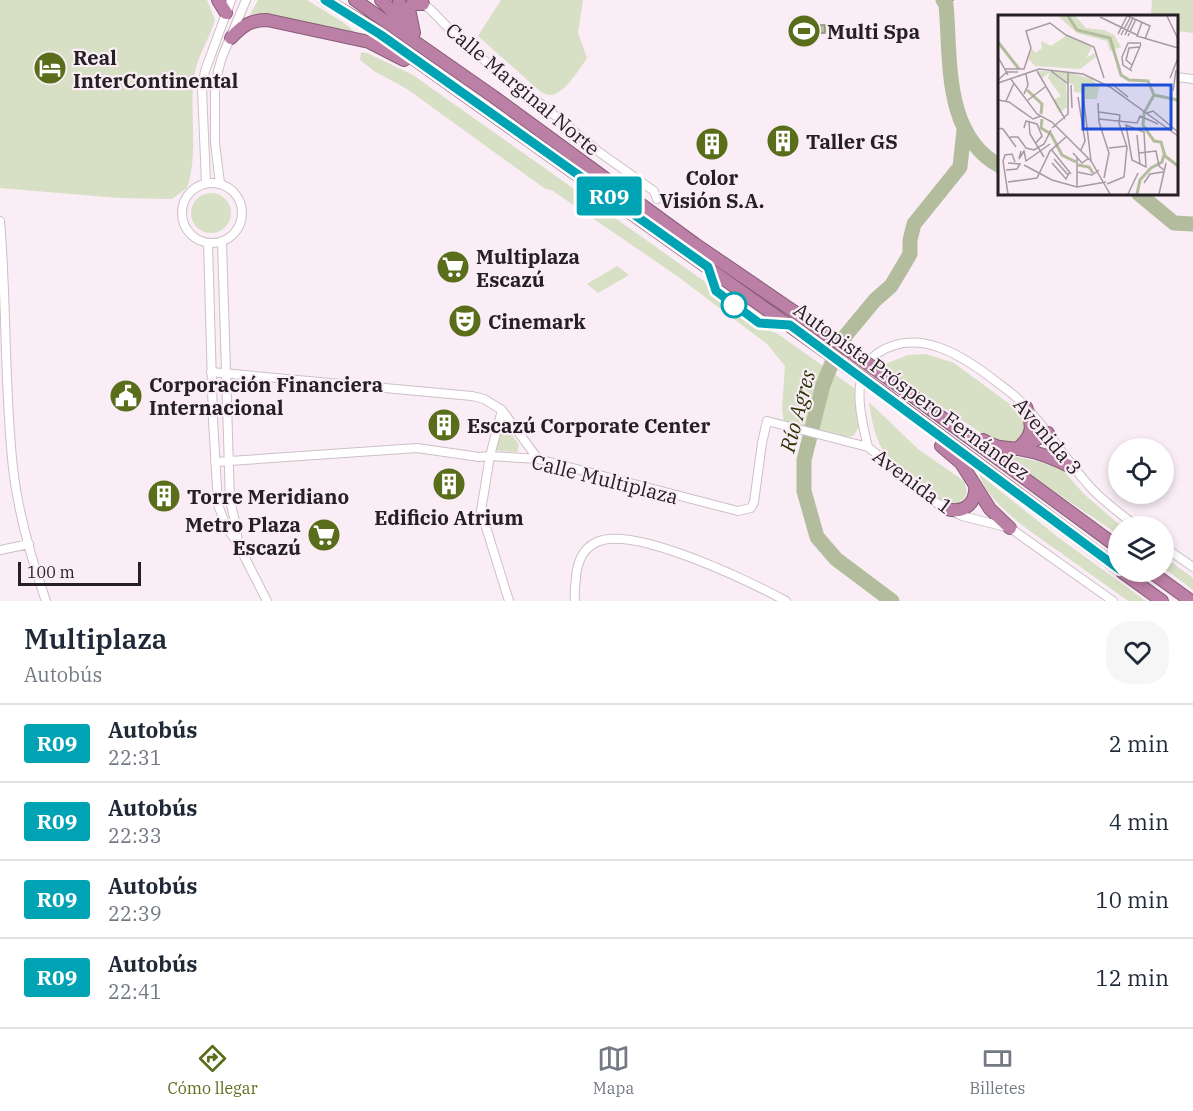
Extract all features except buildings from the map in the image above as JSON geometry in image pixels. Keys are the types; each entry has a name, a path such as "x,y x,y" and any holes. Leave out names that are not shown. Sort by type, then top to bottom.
{"highway":[{"path":"218,0 226,13"},
{"name":"Autopista Próspero Fernández","path":"325,0 362,22 455,87 794,328 1108,560"},
{"name":"Autopista Próspero Fernández","path":"355,0 494,97 695,244 899,386 1108,540"},
{"path":"381,0 414,33 494,97"},
{"path":"399,0 401,21"},
{"path":"414,33 409,9 412,4 420,2"},
{"path":"231,38 241,27 254,20 267,20 325,32 369,42 455,87"},
{"path":"913,397 994,447 1017,448 1056,459 1073,468"},
{"path":"891,399 927,435 961,463 990,509 1010,528"},
{"path":"1017,448 1025,442 1031,432 1026,407"},
{"path":"1017,448 1048,433"},
{"path":"947,509 953,511 966,508 974,498 975,485"},
{"name":"Autopista Próspero Fernández","path":"1137,582 1162,601"},
{"path":"1165,582 1191,601"}],"street":[{"path":"206,183 202,89 205,71 231,0"},
{"path":"220,183 216,143 215,90 222,57 246,0"},
{"name":"Calle Marginal Norte","path":"420,2 460,40 520,90 541,104 599,152 654,191 657,199"},
{"path":"1178,77 1193,79"},
{"path":"206,183 220,183 239,198 242,213 237,229 231,236 222,241 208,243 186,230 181,214 183,201 189,192 206,183"},
{"path":"0,221 5,279 8,394 13,468 19,508 46,601"},
{"path":"222,241 230,501 238,544"},
{"path":"208,243 218,505 227,528 238,544 267,601"},
{"name":"Avenida 3","path":"868,447 862,426 860,396 862,375 872,357 883,350 904,344 928,343 949,350 983,371 1026,407 1073,468 1094,491 1124,516"},
{"path":"212,372 484,399 502,410 538,459"},
{"path":"502,410 490,456 481,511 509,601"},
{"name":"Calle Multiplaza","path":"215,462 417,448 479,457 538,459 738,511 751,508 754,502 767,421 868,447"},
{"path":"842,439 862,426"},
{"name":"Avenida 1","path":"868,447 926,495 947,509 962,516 1010,528 1113,601"},
{"path":"575,601 576,568 581,555 587,548 602,540 621,539 659,548 704,563 747,580 786,601"},
{"path":"0,550 29,544"},
{"path":"1174,554 1193,567"}],"shaded area":[{"path":"0,0 207,0 215,20 194,77 193,147 191,174 187,188 172,199 119,198 0,188"},
{"path":"258,0 307,0 355,32 319,27 272,15 250,15"},
{"path":"501,0 583,0 578,33 587,58 561,91 550,95 541,92 478,36"},
{"path":"1152,0 1193,0 1193,33 1178,31 1178,15 1151,15"},
{"path":"802,25 825,25 825,33 802,33"},
{"path":"361,52 413,75 704,281 727,306 752,323 778,334 854,388 859,399 861,413 859,426 853,436 845,437 784,423 782,408 785,366 767,344 680,278 553,191 544,188 407,89 374,71 360,60"},
{"path":"211,193 225,199 231,213 225,227 211,233 197,227 191,213 197,199"},
{"path":"617,266 629,275 598,293 587,284"},
{"path":"926,354 954,363 1023,414 1027,421 1021,441 1009,446 986,436 880,366 908,355"},
{"path":"869,402 918,449 964,481 967,492 964,499 953,505 947,503 912,482 893,465 877,437"},
{"path":"505,425 519,445 517,452 496,449 501,426"},
{"path":"1010,455 1060,467 1084,494 1109,516 1108,528 1015,465"},
{"path":"979,474 1059,538 1108,573 1108,582 1120,582 1146,601 1128,601 1017,521 993,498"},
{"path":"1174,564 1193,578 1193,590 1174,576"}],"waterway":[{"path":"943,0 946,4 950,72 959,116 968,135 982,152 998,164"},
{"path":"946,4 953,0"},
{"name":"Río Agres","path":"892,601 836,559 817,537 804,491 804,460 823,385 836,353 846,335 875,300 891,286 910,254 910,240 914,224 960,167 964,130"},
{"path":"1140,195 1174,223 1193,224"}],"bus line":[{"name":"R09","path":"325,0 381,35 708,267 716,291 759,323 790,325 1108,561"}],"place":[{"name":"Multi Spa","path":"804,31"},
{"name":"Real InterContinental","path":"50,68"},
{"name":"Taller GS","path":"783,141"},
{"name":"Color Visión S.A.","path":"712,144"},
{"name":"Multiplaza Escazú","path":"453,267"},
{"name":"Cinemark","path":"465,321"},
{"name":"Corporación Financiera Internacional","path":"126,396"},
{"name":"Escazú Corporate Center","path":"444,425"},
{"name":"Edificio Atrium","path":"449,484"},
{"name":"Torre Meridiano","path":"164,496"},
{"name":"Metro Plaza Escazú","path":"324,535"}]}
